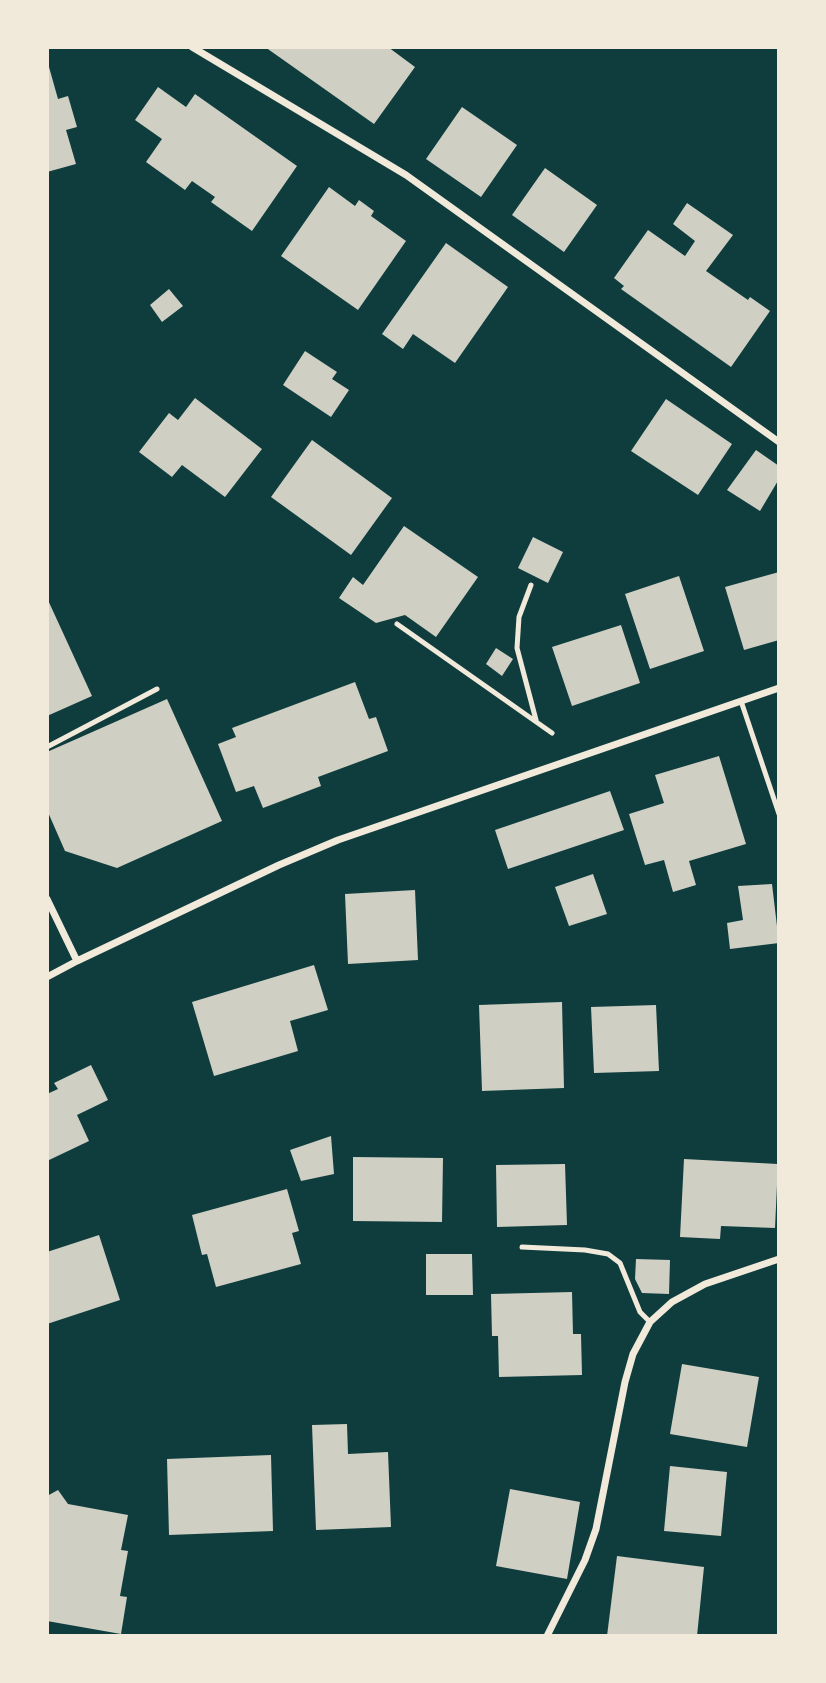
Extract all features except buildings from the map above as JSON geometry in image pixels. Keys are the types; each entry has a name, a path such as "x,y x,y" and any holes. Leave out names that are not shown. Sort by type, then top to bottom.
{"street":[{"path":"192,47 406,176 779,442"},
{"path":"47,977 279,865 338,840 779,688"},
{"path":"47,899 77,961"},
{"path":"547,1636 585,1560 596,1529 625,1382 633,1354 650,1322 671,1302 705,1284 779,1259"}],"lane":[{"path":"531,585 519,617 517,648 536,722"},
{"path":"397,624 552,733"},
{"path":"47,747 158,689"},
{"path":"741,701 779,814"},
{"path":"522,1247 586,1250 608,1254 620,1263 640,1312 650,1322"}]}
